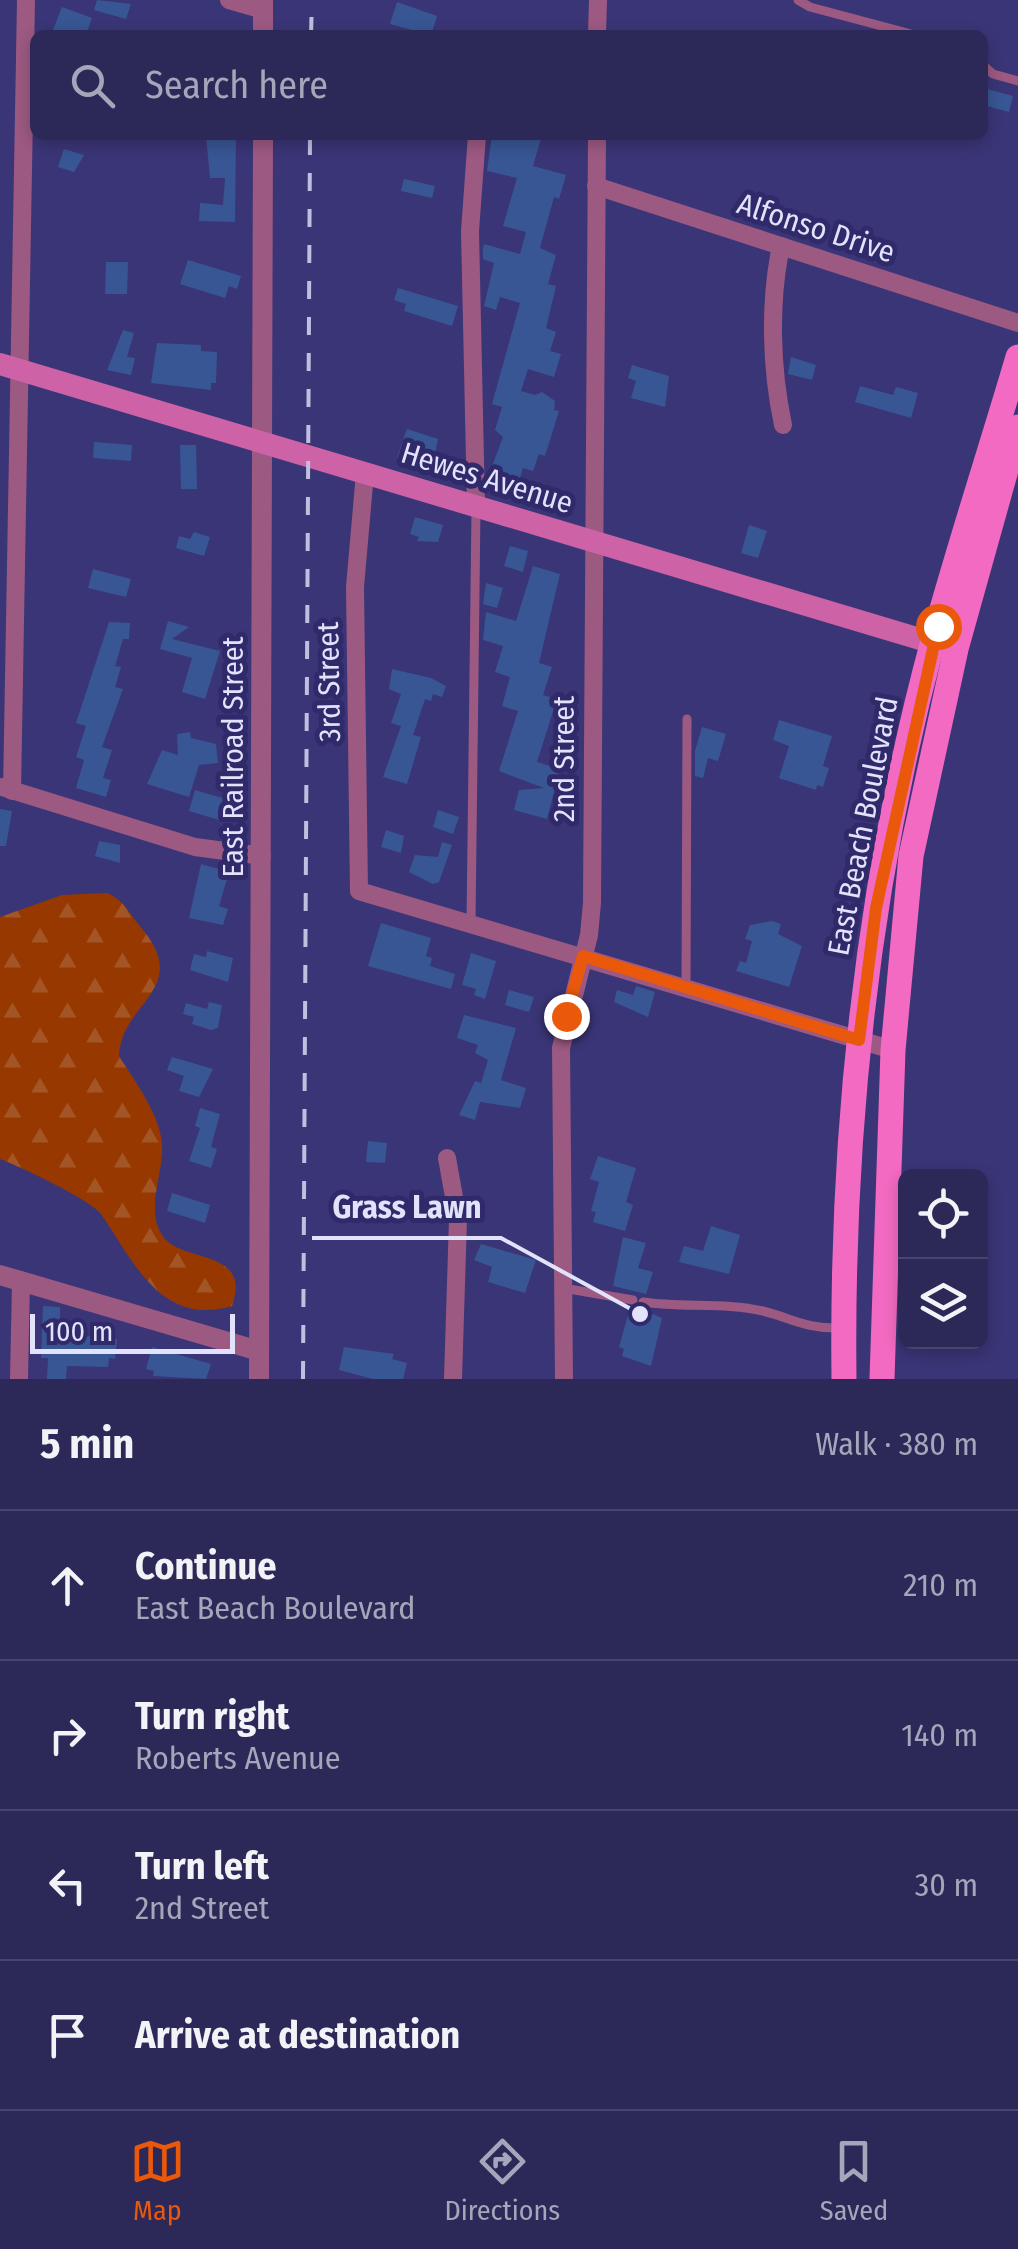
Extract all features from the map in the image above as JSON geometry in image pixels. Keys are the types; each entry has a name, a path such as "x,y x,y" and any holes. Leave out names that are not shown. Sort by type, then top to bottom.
{"main road":[{"name":"East Beach Boulevard","path":"844,1379 859,1040 876,908 1018,357"},
{"name":"Hewes Avenue","path":"10,367 944,646"},
{"name":"East Beach Boulevard","path":"882,1379 894,1050 911,856 944,646 1018,427"},
{"path":"844,1320 882,1314"}],"street":[{"path":"26,0 10,367 6,789 195,847 262,856"},
{"path":"229,0 263,5"},
{"path":"597,30 598,0"},
{"name":"East Railroad Street","path":"261,1378 264,140"},
{"path":"476,506 470,231 477,140"},
{"name":"2nd Street","path":"564,1379 562,1039 592,903 597,140"},
{"name":"Alfonso Drive","path":"596,186 1018,323"},
{"path":"781,246 774,316 776,392 783,425"},
{"name":"3rd Street","path":"365,473 356,587 359,891 471,924"},
{"path":"471,924 894,1050"},
{"path":"448,1158 458,1219 453,1379"},
{"path":"0,1276 259,1351"},
{"path":"19,1379 21,1282"}],"lane":[{"path":"798,0 810,8 896,30"},
{"path":"988,70 1018,81"},
{"path":"471,924 476,506"},
{"path":"686,988 687,719"},
{"path":"563,1288 687,1309 766,1312 797,1326 844,1320"}],"green space":[{"path":"107,893 122,903 139,925 154,947 160,965 158,980 131,1021 119,1056 146,1099 160,1134 157,1225 171,1244 224,1265 236,1287 232,1306 207,1310 168,1299 138,1270 95,1208 0,1159 0,917 62,895"}],"building":[{"path":"97,0 131,4 126,19 94,10"},
{"path":"397,2 437,16 433,30 390,24"},
{"path":"62,7 92,18 88,30 53,30"},
{"path":"988,89 1013,96 1009,112 988,106"},
{"path":"206,140 236,140 235,222 199,221 200,203 223,205 225,178 210,178"},
{"path":"491,140 541,140 533,166 566,175 559,199 554,197 540,248 556,255 548,284 556,286 546,328 556,332 550,351 561,354 554,377 528,369 521,391 535,395 542,392 555,401 554,410 559,411 545,456 539,454 533,471 523,468 515,494 488,485 488,477 503,437 495,430 502,407 492,404 520,303 500,297 496,310 484,306 494,263 483,259 483,248 484,244 520,254 526,232 503,226 517,178 487,171"},
{"path":"64,149 84,155 74,172 58,167"},
{"path":"404,179 435,186 432,198 401,191"},
{"path":"188,260 241,276 237,289 229,286 225,298 180,284"},
{"path":"106,262 128,262 127,294 105,294"},
{"path":"398,288 458,306 452,326 404,311 406,304 394,300"},
{"path":"123,330 134,333 127,357 135,358 131,375 107,370"},
{"path":"157,343 201,345 201,351 217,352 216,383 211,383 211,390 151,383"},
{"path":"791,357 816,365 812,380 788,374"},
{"path":"632,365 669,376 665,407 631,398 636,381 628,378"},
{"path":"860,386 893,395 896,387 918,393 911,418 855,402"},
{"path":"407,429 438,439 434,458 416,455 414,462 397,457"},
{"path":"94,442 132,445 131,461 93,458"},
{"path":"180,445 196,445 197,489 181,489"},
{"path":"415,517 443,525 438,542 417,541 419,537 410,534"},
{"path":"749,525 767,531 758,558 741,553"},
{"path":"194,532 210,537 204,556 176,548 179,536 190,539"},
{"path":"510,546 528,551 523,572 504,566"},
{"path":"533,566 560,574 539,663 552,667 543,695 557,699 537,762 560,769 547,819 514,810 519,790 544,788 499,771 518,711 502,706 510,677 495,672 503,646 483,640 486,612 516,621"},
{"path":"93,569 131,579 126,597 88,588"},
{"path":"486,583 503,588 497,608 483,604"},
{"path":"168,621 189,627 172,639 220,651 205,699 182,692 192,658 160,649"},
{"path":"109,622 130,623 129,639 123,639 115,666 121,667 115,687 123,689 102,747 112,750 103,778 111,780 106,797 76,788 84,760 76,757 86,726 76,723"},
{"path":"392,669 431,678 446,686 442,697 433,694 431,701 425,699 413,735 421,737 407,784 383,777 401,726 391,723 401,694 389,689"},
{"path":"779,720 832,736 823,766 829,768 823,787 817,785 816,790 779,778 789,746 773,740"},
{"path":"702,727 726,734 718,761 708,758 703,778 695,776 695,751"},
{"path":"190,732 191,738 216,744 218,763 199,765 189,797 147,784 162,750 178,755 177,734"},
{"path":"195,790 236,802 229,823 189,811"},
{"path":"0,809 12,811 6,846 0,846"},
{"path":"438,810 459,817 453,834 433,827"},
{"path":"386,830 404,836 401,853 381,847"},
{"path":"99,841 120,845 120,863 95,856"},
{"path":"442,842 452,845 439,882 433,884 409,872 415,855 438,857"},
{"path":"201,864 229,872 219,906 228,909 223,925 189,918"},
{"path":"772,921 781,924 778,934 802,946 789,987 736,971 740,961 746,963 752,941 745,939 750,925"},
{"path":"381,923 431,938 426,956 432,958 430,966 455,974 451,989 368,966"},
{"path":"207,951 233,958 228,982 190,970 194,954 206,957"},
{"path":"471,953 496,961 485,999 474,995 476,989 462,985"},
{"path":"636,986 655,992 648,1017 614,1002 617,990 633,995"},
{"path":"509,990 534,997 529,1012 505,1005"},
{"path":"209,1002 222,1005 218,1028 211,1030 192,1024 194,1017 183,1014 186,1003 207,1009"},
{"path":"464,1015 516,1028 501,1080 526,1088 520,1108 480,1102 475,1120 459,1115 475,1081 481,1083 488,1060 475,1053 478,1045 457,1038"},
{"path":"172,1057 213,1069 199,1097 179,1091 184,1076 167,1070"},
{"path":"200,1108 220,1114 211,1147 217,1149 211,1168 189,1161 200,1128 195,1126"},
{"path":"368,1141 387,1143 385,1163 366,1162"},
{"path":"598,1156 636,1168 626,1202 633,1205 625,1231 593,1222 596,1212 591,1211 599,1182 590,1179"},
{"path":"172,1193 210,1205 205,1223 167,1211"},
{"path":"711,1226 740,1235 729,1274 679,1262 684,1246 703,1251"},
{"path":"623,1237 646,1243 638,1268 653,1272 646,1294 613,1286"},
{"path":"481,1244 536,1260 525,1293 488,1282 492,1267 474,1260"},
{"path":"43,1306 60,1307 60,1324 70,1324 75,1335 117,1339 115,1359 109,1358 108,1367 67,1366 66,1379 47,1379 48,1358 41,1358"},
{"path":"637,1307 662,1318 651,1366 622,1356 624,1349 619,1347 630,1308"},
{"path":"152,1347 211,1364 206,1379 153,1376 154,1371 146,1369"},
{"path":"344,1347 394,1354 392,1359 407,1363 403,1379 373,1379 339,1370"}],"railway":[{"path":"311,30 312,0"},
{"path":"303,1379 310,140"}],"place":[{"name":"Grass Lawn","path":"640,1314"}],"route":[{"path":"566,1016 583,956 859,1040 876,908 898,793 938,626"}]}
